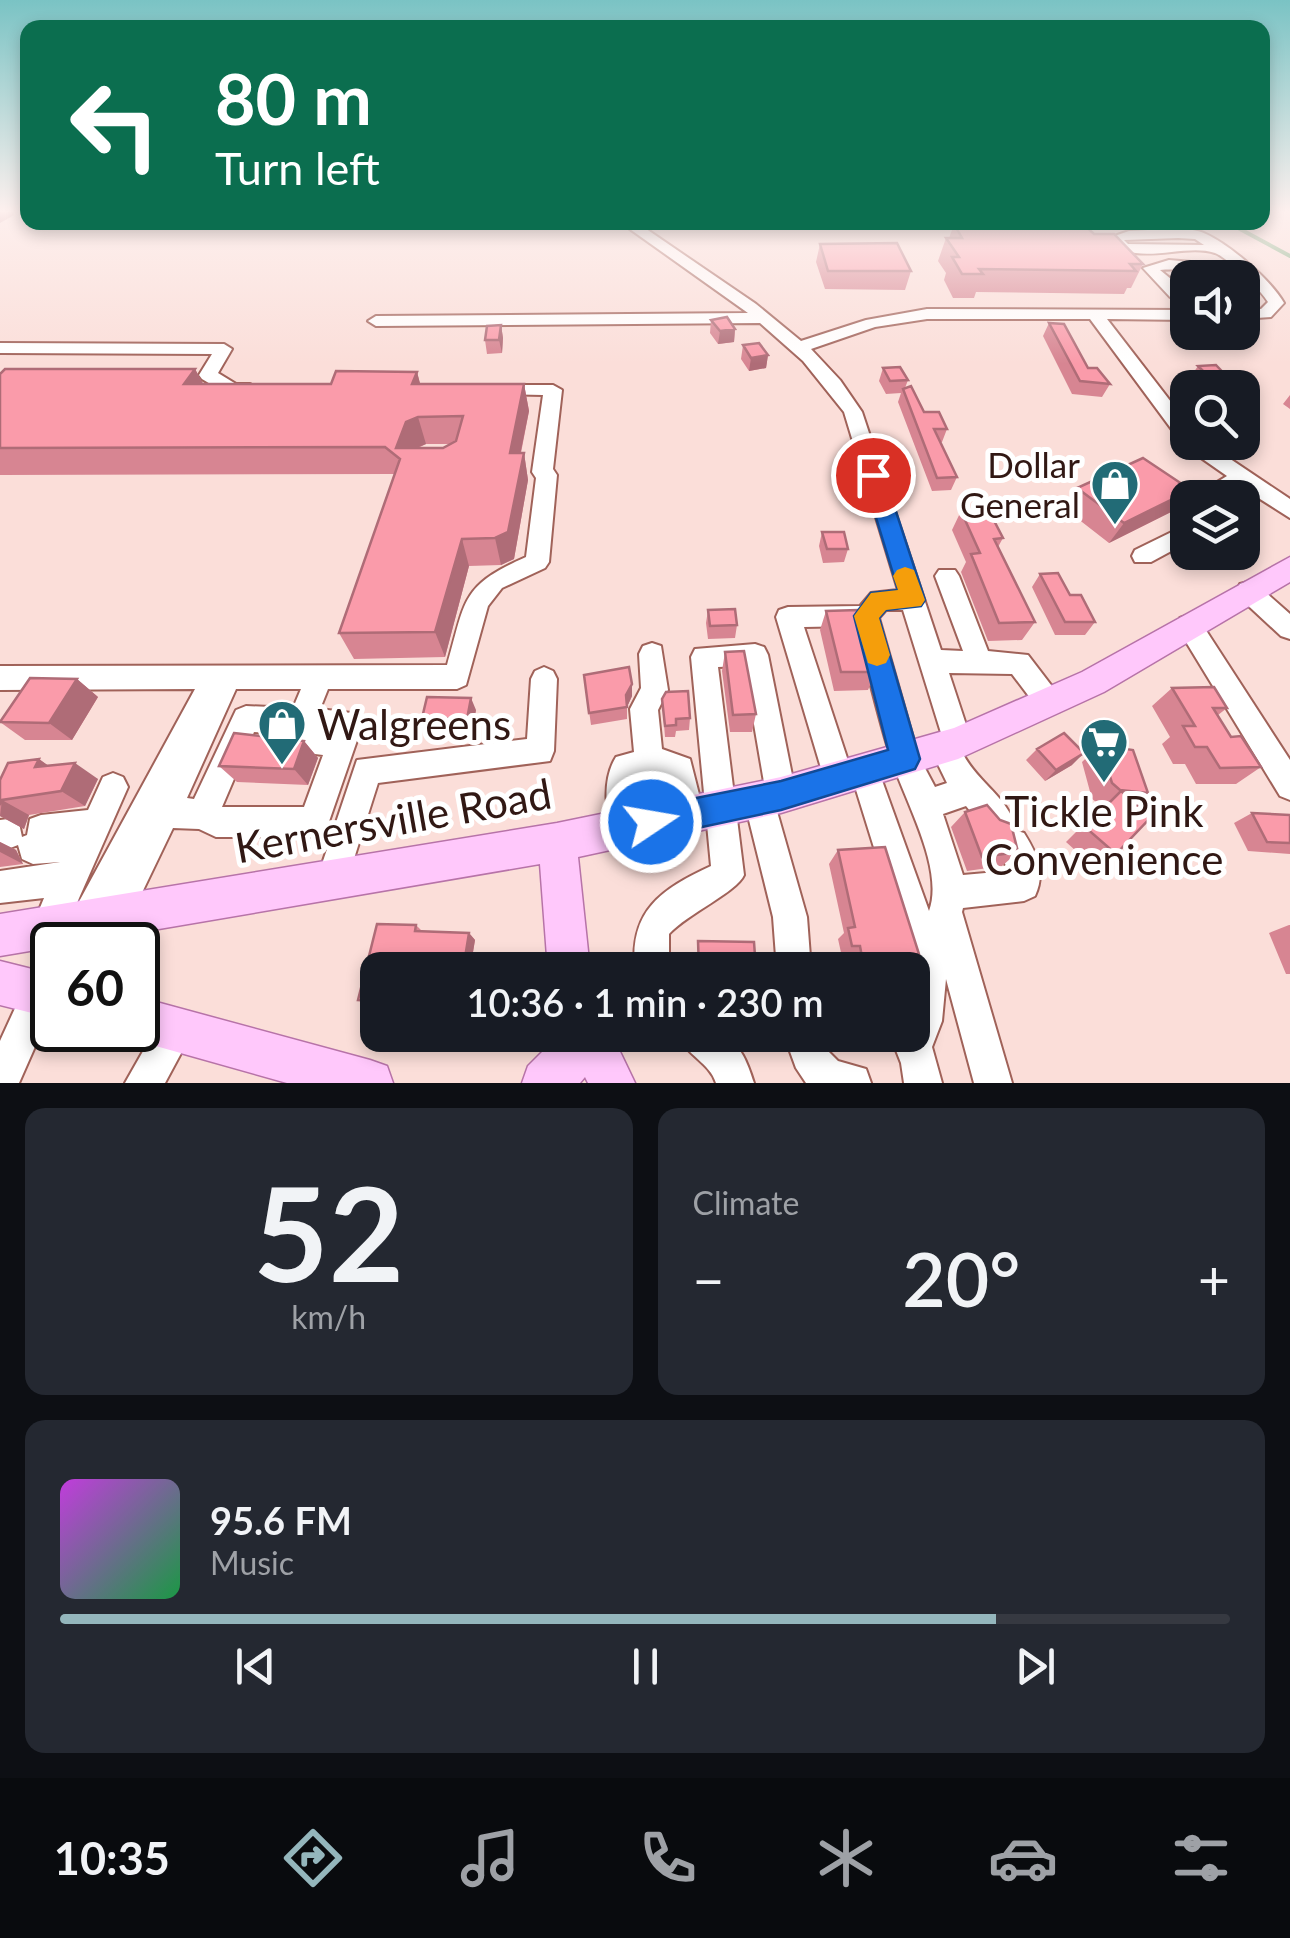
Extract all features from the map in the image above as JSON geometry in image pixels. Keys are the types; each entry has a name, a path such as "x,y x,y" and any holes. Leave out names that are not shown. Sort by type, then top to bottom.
{"main road":[{"name":"Kernersville Road","path":"110,922 333,879 557,842 770,798 951,746 1093,682 1290,568"},
{"path":"557,842 567,952"},
{"name":"Kernersville Road","path":"0,935 30,932"},
{"path":"160,1025 345,1079"},
{"path":"546,1083 575,1052"},
{"path":"596,1052 612,1083"}],"street":[{"path":"683,263 800,348 841,391 853,412 932,661 962,783 988,804 1024,862 1024,886 952,893"},
{"path":"1170,268 1150,268 1170,289"},
{"path":"1260,283 1276,303 1260,314"},
{"path":"800,348 872,323 927,314 1170,315"},
{"path":"1095,315 1170,415"},
{"path":"376,321 760,318"},
{"path":"0,348 224,350 201,371 232,389 270,390"},
{"path":"119,370 138,349"},
{"path":"0,678 457,677 477,603 494,581 537,562 547,475 542,472 553,390 478,390"},
{"path":"1217,460 1290,510"},
{"path":"1238,480 1242,478"},
{"path":"1144,556 1170,542"},
{"path":"947,576 979,660"},
{"path":"1248,592 1290,629"},
{"path":"913,600 880,600 866,616 788,617 852,774 892,858 926,952"},
{"path":"866,616 905,759 925,805 952,893 945,912 992,1083"},
{"path":"1189,625 1282,759 1290,786"},
{"path":"649,763 644,709 655,690 652,654"},
{"path":"706,811 704,657 755,656 770,798 793,952"},
{"path":"932,661 1020,663 1050,702"},
{"path":"101,922 164,813 212,718 224,693 220,675"},
{"path":"101,922 206,694 220,675"},
{"path":"164,813 203,814 216,822 314,822 342,743 284,740 291,720 320,675"},
{"path":"333,879 367,770 540,751 544,679"},
{"path":"212,718 291,720"},
{"path":"203,814 246,719"},
{"path":"626,827 620,775 626,767 664,761 680,770 706,811 728,875 706,883 660,918 651,932 652,952"},
{"path":"925,805 956,796 962,783"},
{"path":"68,879 113,786"},
{"path":"21,837 92,834"},
{"path":"68,879 99,922"},
{"path":"0,887 68,879"},
{"path":"0,1083 30,994"},
{"path":"144,1083 150,1052"},
{"path":"715,1052 729,1064 735,1083"},
{"path":"806,1052 823,1076 852,1083"},
{"path":"914,1052 923,1083"}],"building":[{"path":"825,263 907,263 911,271 828,271"},
{"path":"955,263 1143,264 1130,264 1136,271 979,269 983,274 962,274"},
{"path":"727,317 735,329 720,331 711,320"},
{"path":"1049,323 1064,324 1088,368 1097,368 1110,384 1080,381"},
{"path":"501,325 499,340 485,340 487,326"},
{"path":"759,343 768,355 751,358 743,345"},
{"path":"1216,365 1221,370 1202,370 1198,366"},
{"path":"900,367 908,380 890,381 883,368"},
{"path":"5,369 195,369 184,384 331,384 336,371 417,372 412,384 524,384 510,453 524,453 508,532 495,538 462,539 435,632 339,633 400,459 385,447 0,448 0,374","holes":["463,416 456,441 443,448 396,448 406,422 418,417"]},
{"path":"911,386 924,412 939,412 947,429 934,429 957,477 937,478 903,389"},
{"path":"1143,458 1176,480 1170,480 1170,500 1124,523 1077,488"},
{"path":"961,511 989,511 1003,538 994,539 1035,622 999,623 971,554 980,553"},
{"path":"822,532 844,532 848,549 827,549"},
{"path":"1058,573 1070,595 1081,595 1095,622 1065,622 1040,574"},
{"path":"735,609 737,625 710,626 708,610"},
{"path":"858,610 876,672 841,672 826,611"},
{"path":"744,651 756,714 733,715 725,652"},
{"path":"629,667 632,684 626,695 627,707 589,713 584,675"},
{"path":"30,678 77,679 49,723 0,722"},
{"path":"1214,687 1227,708 1213,708 1231,737 1241,736 1261,767 1220,768 1207,747 1195,747 1183,726 1195,726 1172,688"},
{"path":"688,691 690,718 676,719 676,725 665,726 662,699 666,692"},
{"path":"427,697 471,698 467,719 422,718"},
{"path":"234,733 304,741 294,769 219,766"},
{"path":"1064,733 1084,753 1056,770 1037,749"},
{"path":"1100,745 1133,750 1148,793 1120,790 1112,783"},
{"path":"39,759 35,767 75,763 61,791 2,800 0,805 0,780 8,763"},
{"path":"1121,791 1151,817 1116,854 1085,827"},
{"path":"987,805 1000,820 1011,824 1018,852 982,857 965,812"},
{"path":"1252,813 1290,815 1290,843 1267,842"},
{"path":"885,847 918,952 861,952 860,946 852,946 848,928 855,927 838,850"},
{"path":"377,924 416,925 415,931 469,933 466,952 370,952"},
{"path":"698,941 754,942 755,952 698,952"}],"slow traffic":[{"path":"877,655 866,616 880,600 913,600 905,576"}],"place":[{"name":"Dollar General","path":"1115,526"},
{"name":"Walgreens","path":"282,766"},
{"name":"Tickle Pink Convenience","path":"1104,784"}],"route":[{"path":"651,822 781,796 905,759 866,616 880,600 913,600 873,475"}]}
